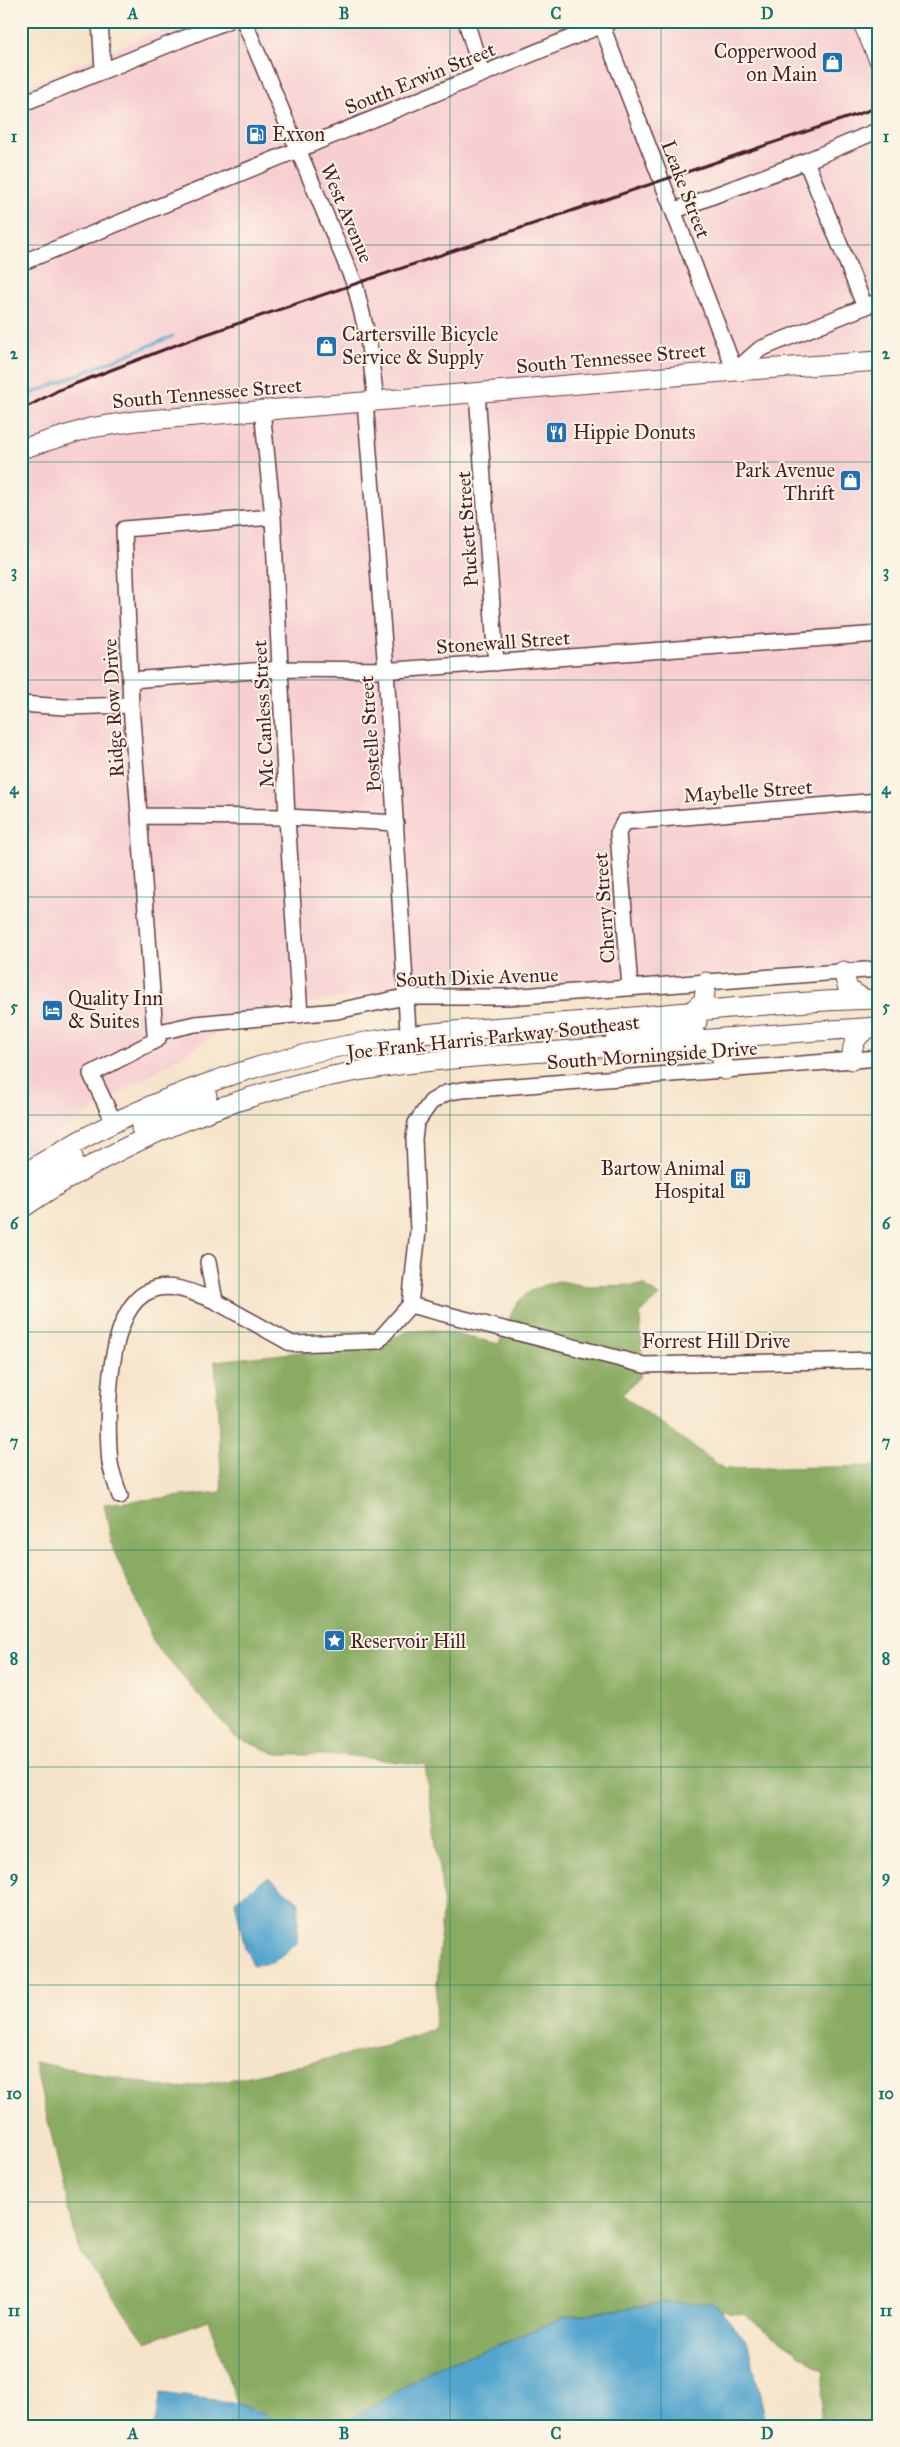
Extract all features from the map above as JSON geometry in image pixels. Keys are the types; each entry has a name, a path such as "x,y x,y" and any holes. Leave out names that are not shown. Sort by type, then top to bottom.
{"main road":[{"path":"862,21 876,48"},
{"name":"South Tennessee Street","path":"21,449 65,435 111,424 371,400 879,361"},
{"path":"843,971 848,989 871,999"},
{"path":"691,1012 704,1000 706,982"},
{"name":"Joe Frank Harris Parkway Southeast","path":"21,1209 88,1167 188,1120 256,1096 326,1077 409,1050 691,1012 871,999"},
{"path":"409,1050 629,1033 708,1020 741,1008"},
{"path":"852,1060 851,1050 855,1039 876,1024"},
{"name":"Joe Frank Harris Parkway Southeast","path":"21,1176 114,1122 132,1114 222,1078 290,1058 346,1045 409,1050 681,1041 849,1028 876,1024"},
{"path":"681,1041 716,1049 723,1056 725,1070"},
{"path":"21,1194 116,1131 132,1114"}],"street":[{"path":"100,21 103,70"},
{"path":"21,104 227,21"},
{"name":"West Avenue","path":"244,21 355,285 368,338 371,400"},
{"path":"466,21 482,74"},
{"name":"South Erwin Street","path":"21,263 604,23"},
{"name":"Leake Street","path":"604,23 673,211 735,371"},
{"path":"673,211 806,161 879,130"},
{"path":"735,371 760,349 872,304 806,161"},
{"name":"Puckett Street","path":"477,392 496,663"},
{"name":"Postelle Street","path":"371,400 396,823 404,997 409,1050"},
{"name":"Mc Canless Street","path":"262,410 273,517 287,817 300,1015"},
{"name":"Ridge Row Drive","path":"155,1033 131,705 124,529 273,517"},
{"name":"Stonewall Street","path":"130,680 281,669 386,670 879,634"},
{"path":"21,704 66,707 131,705"},
{"name":"Maybelle Street","path":"621,824 627,821 879,801"},
{"path":"140,816 287,817 396,823"},
{"name":"Cherry Street","path":"621,824 618,833 630,988"},
{"name":"South Dixie Avenue","path":"155,1033 196,1024 337,1012 404,997 508,997 879,969"},
{"path":"114,1122 91,1074 158,1039 155,1033"},
{"name":"South Morningside Drive","path":"410,1305 418,1231 414,1130 421,1115 431,1102 446,1094 462,1090 879,1058"},
{"path":"208,1262 215,1301"},
{"path":"120,1496 111,1465 109,1403 119,1327 128,1308 138,1298 153,1289 185,1290 215,1301 292,1344 378,1341 410,1305"},
{"name":"Forrest Hill Drive","path":"410,1305 644,1365 879,1360"}],"shaded area":[{"path":"193,21 879,21 879,962 703,974 562,987 385,991 253,1012 21,1154 21,89 145,36"}],"green space":[{"path":"559,1281 585,1286 644,1285 659,1296 640,1314 642,1361 640,1376 622,1395 724,1469 879,1466 879,2426 819,2426 824,2372 743,2314 664,2303 564,2317 509,2341 436,2367 341,2426 289,2426 237,2403 208,2320 146,2342 79,2251 34,2062 177,2089 245,2077 386,2046 434,2028 443,1897 425,1765 344,1755 279,1755 235,1737 155,1645 113,1549 104,1504 222,1492 215,1361 379,1344 407,1332 435,1330 499,1344 513,1309 518,1302 533,1290"}],"water":[{"path":"268,1877 299,1902 297,1943 272,1963 253,1965 245,1948 235,1901"},
{"path":"664,2303 714,2303 748,2343 767,2426 341,2426 436,2367 509,2341 564,2317"},
{"path":"161,2393 237,2403 289,2426 154,2426"}],"waterway":[{"path":"21,398 173,336"}],"railway":[{"path":"21,410 59,390 189,340 879,107"}],"place":[{"name":"Copperwood on Main","path":"833,62"},
{"name":"Exxon","path":"256,134"},
{"name":"Cartersville Bicycle Service & Supply","path":"326,346"},
{"name":"Hippie Donuts","path":"557,432"},
{"name":"Park Avenue Thrift","path":"851,481"},
{"name":"Quality Inn & Suites","path":"52,1010"},
{"name":"Bartow Animal Hospital","path":"741,1179"},
{"name":"Reservoir Hill","path":"334,1641"}]}
